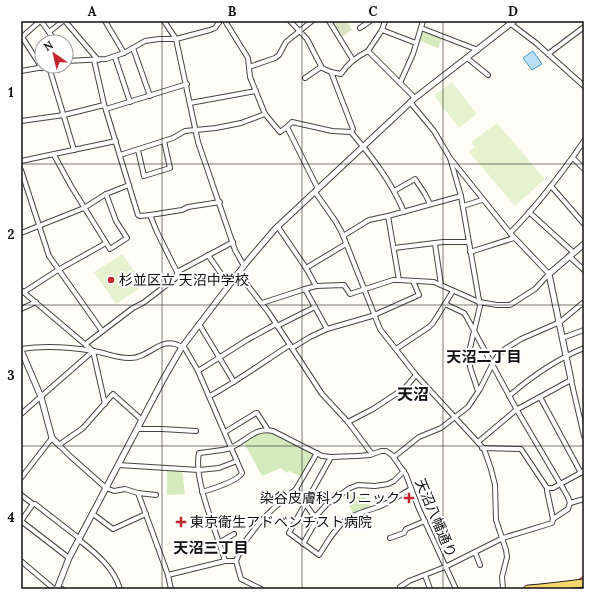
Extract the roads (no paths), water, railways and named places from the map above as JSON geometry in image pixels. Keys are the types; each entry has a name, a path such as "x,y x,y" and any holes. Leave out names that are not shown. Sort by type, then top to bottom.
{"main road":[{"path":"528,589 584,583"}],"street":[{"path":"34,56 22,38 41,21 49,32 64,21 96,60 97,79 138,215 150,215 182,210 188,207 220,202"},
{"path":"105,21 124,53"},
{"path":"164,21 176,39 198,142 233,242 244,266"},
{"path":"74,61 96,60 115,57 145,41 176,39 210,30 215,28 220,21"},
{"path":"224,21 250,62 249,73 265,114 280,132 292,122 332,132 351,132"},
{"path":"290,21 307,39 321,66 331,72 341,74 346,66 353,60 368,51 382,30 385,21"},
{"path":"249,67 276,58 286,42 312,21"},
{"path":"329,21 353,60"},
{"path":"360,28 370,21"},
{"path":"400,83 413,54 422,21"},
{"path":"21,561 54,589 59,589 70,558 137,429 183,346 229,284 278,227 410,102 478,50 511,22 584,86"},
{"path":"548,54 584,27"},
{"path":"421,28 478,50"},
{"path":"382,30 416,43"},
{"path":"133,48 150,96"},
{"path":"368,51 415,98"},
{"path":"115,57 130,102"},
{"path":"467,58 488,75"},
{"path":"305,78 321,66"},
{"path":"21,71 34,69"},
{"path":"331,72 352,130 351,132 364,146 384,173 404,212"},
{"path":"51,74 74,150"},
{"path":"21,121 64,115 130,102 186,84"},
{"path":"190,103 256,91"},
{"path":"410,102 434,131 450,158 482,200 510,234 549,274 560,322 565,356 584,436"},
{"path":"120,155 164,141 185,131 216,128 241,123 265,114"},
{"path":"287,127 316,191 336,222 343,236 380,329 416,375 482,448 491,469 495,485 496,520 506,546 507,555 502,573 503,589"},
{"path":"21,161 116,141"},
{"path":"138,150 144,176 170,168 164,141"},
{"path":"510,234 551,186 584,141"},
{"path":"54,155 84,208 110,249 127,238 116,221 106,194"},
{"path":"450,158 461,196 480,306 470,348 470,367 478,391"},
{"path":"573,158 584,169"},
{"path":"21,170 48,256 102,331"},
{"path":"394,191 416,179 430,204"},
{"path":"21,232 84,208 106,194 129,185"},
{"path":"551,186 584,224"},
{"path":"343,236 369,220 461,196"},
{"path":"463,206 482,200"},
{"path":"529,212 571,254 584,270"},
{"path":"86,345 102,331 133,308 169,285 177,277 177,272 150,215"},
{"path":"388,216 399,280"},
{"path":"278,227 306,268 316,286"},
{"path":"470,252 514,238"},
{"path":"177,272 233,242"},
{"path":"394,248 468,242"},
{"path":"105,404 93,351 23,291 106,243"},
{"path":"306,268 346,244"},
{"path":"435,244 441,284"},
{"path":"262,303 316,286 344,284 350,294 393,280 399,280 434,282 479,302 497,305 510,305 535,289 549,274 584,244"},
{"path":"208,255 229,284"},
{"path":"238,273 262,303 322,394 348,422 372,454"},
{"path":"210,396 234,382 268,358 310,337 327,329 374,316 419,295 413,281"},
{"path":"305,289 327,329"},
{"path":"396,349 429,327 454,291"},
{"path":"21,309 36,302"},
{"path":"225,561 220,542 202,492 198,461 199,453 231,447 257,431 265,429 273,431 322,456 357,456 386,451 394,457 419,437 441,428 468,407 492,365 505,349 521,339 560,322 584,302"},
{"path":"400,587 409,581 445,567 503,538 552,523 553,519 568,509 570,503 561,484 516,410 464,314 445,304"},
{"path":"198,371 277,325 314,307"},
{"path":"199,324 234,382"},
{"path":"562,338 584,330"},
{"path":"156,495 138,493 130,489 114,491 106,488 52,438 41,397 21,350 46,347 93,351 133,358 162,344 168,343 183,346 198,371 210,396 242,473 241,476 202,492"},
{"path":"509,396 520,386 565,356 584,348"},
{"path":"21,414 93,351"},
{"path":"348,422 405,388 416,375"},
{"path":"478,442 516,410 571,380"},
{"path":"59,445 83,428 113,394 142,420"},
{"path":"540,397 583,472 553,488 548,488"},
{"path":"225,432 256,413 268,430"},
{"path":"137,429 196,431"},
{"path":"21,478 52,438"},
{"path":"482,448 521,449 548,488 547,491 553,519"},
{"path":"261,589 241,580 238,564 243,544 260,522 296,489 316,453"},
{"path":"331,457 289,533 319,555 328,540 344,521 352,516 385,503 411,489"},
{"name":"天沼八幡通り","path":"394,457 404,471 418,509 456,589"},
{"path":"118,465 199,470 219,468 238,461"},
{"path":"296,489 313,515 316,516 327,504 350,488 358,485 375,486 388,484 394,482 404,471"},
{"path":"138,493 168,575 171,589"},
{"path":"21,494 80,539 110,568 116,576 120,589"},
{"path":"570,503 584,499"},
{"path":"33,504 21,521 70,558"},
{"path":"93,514 113,529 146,514"},
{"path":"390,538 404,533 406,529 425,521"},
{"path":"302,544 315,523"},
{"path":"220,542 234,534"},
{"path":"475,552 480,565"},
{"path":"168,575 225,561 238,564"},
{"path":"425,575 430,589"}],"water":[{"path":"533,51 542,64 532,70 523,58"}],"railway":[{"path":"566,589 584,576"},
{"path":"580,589 584,586"}],"place":[{"name":"杉並区立 天沼中学校","path":"111,280"},
{"name":"染谷皮膚科クリニック","path":"409,498"},
{"name":"東京衛生アドベンチスト病院","path":"181,522"}],"district":[{"name":"天沼二丁目","path":"484,357"},
{"name":"天沼","path":"413,394"},
{"name":"天沼三丁目","path":"211,548"}]}
